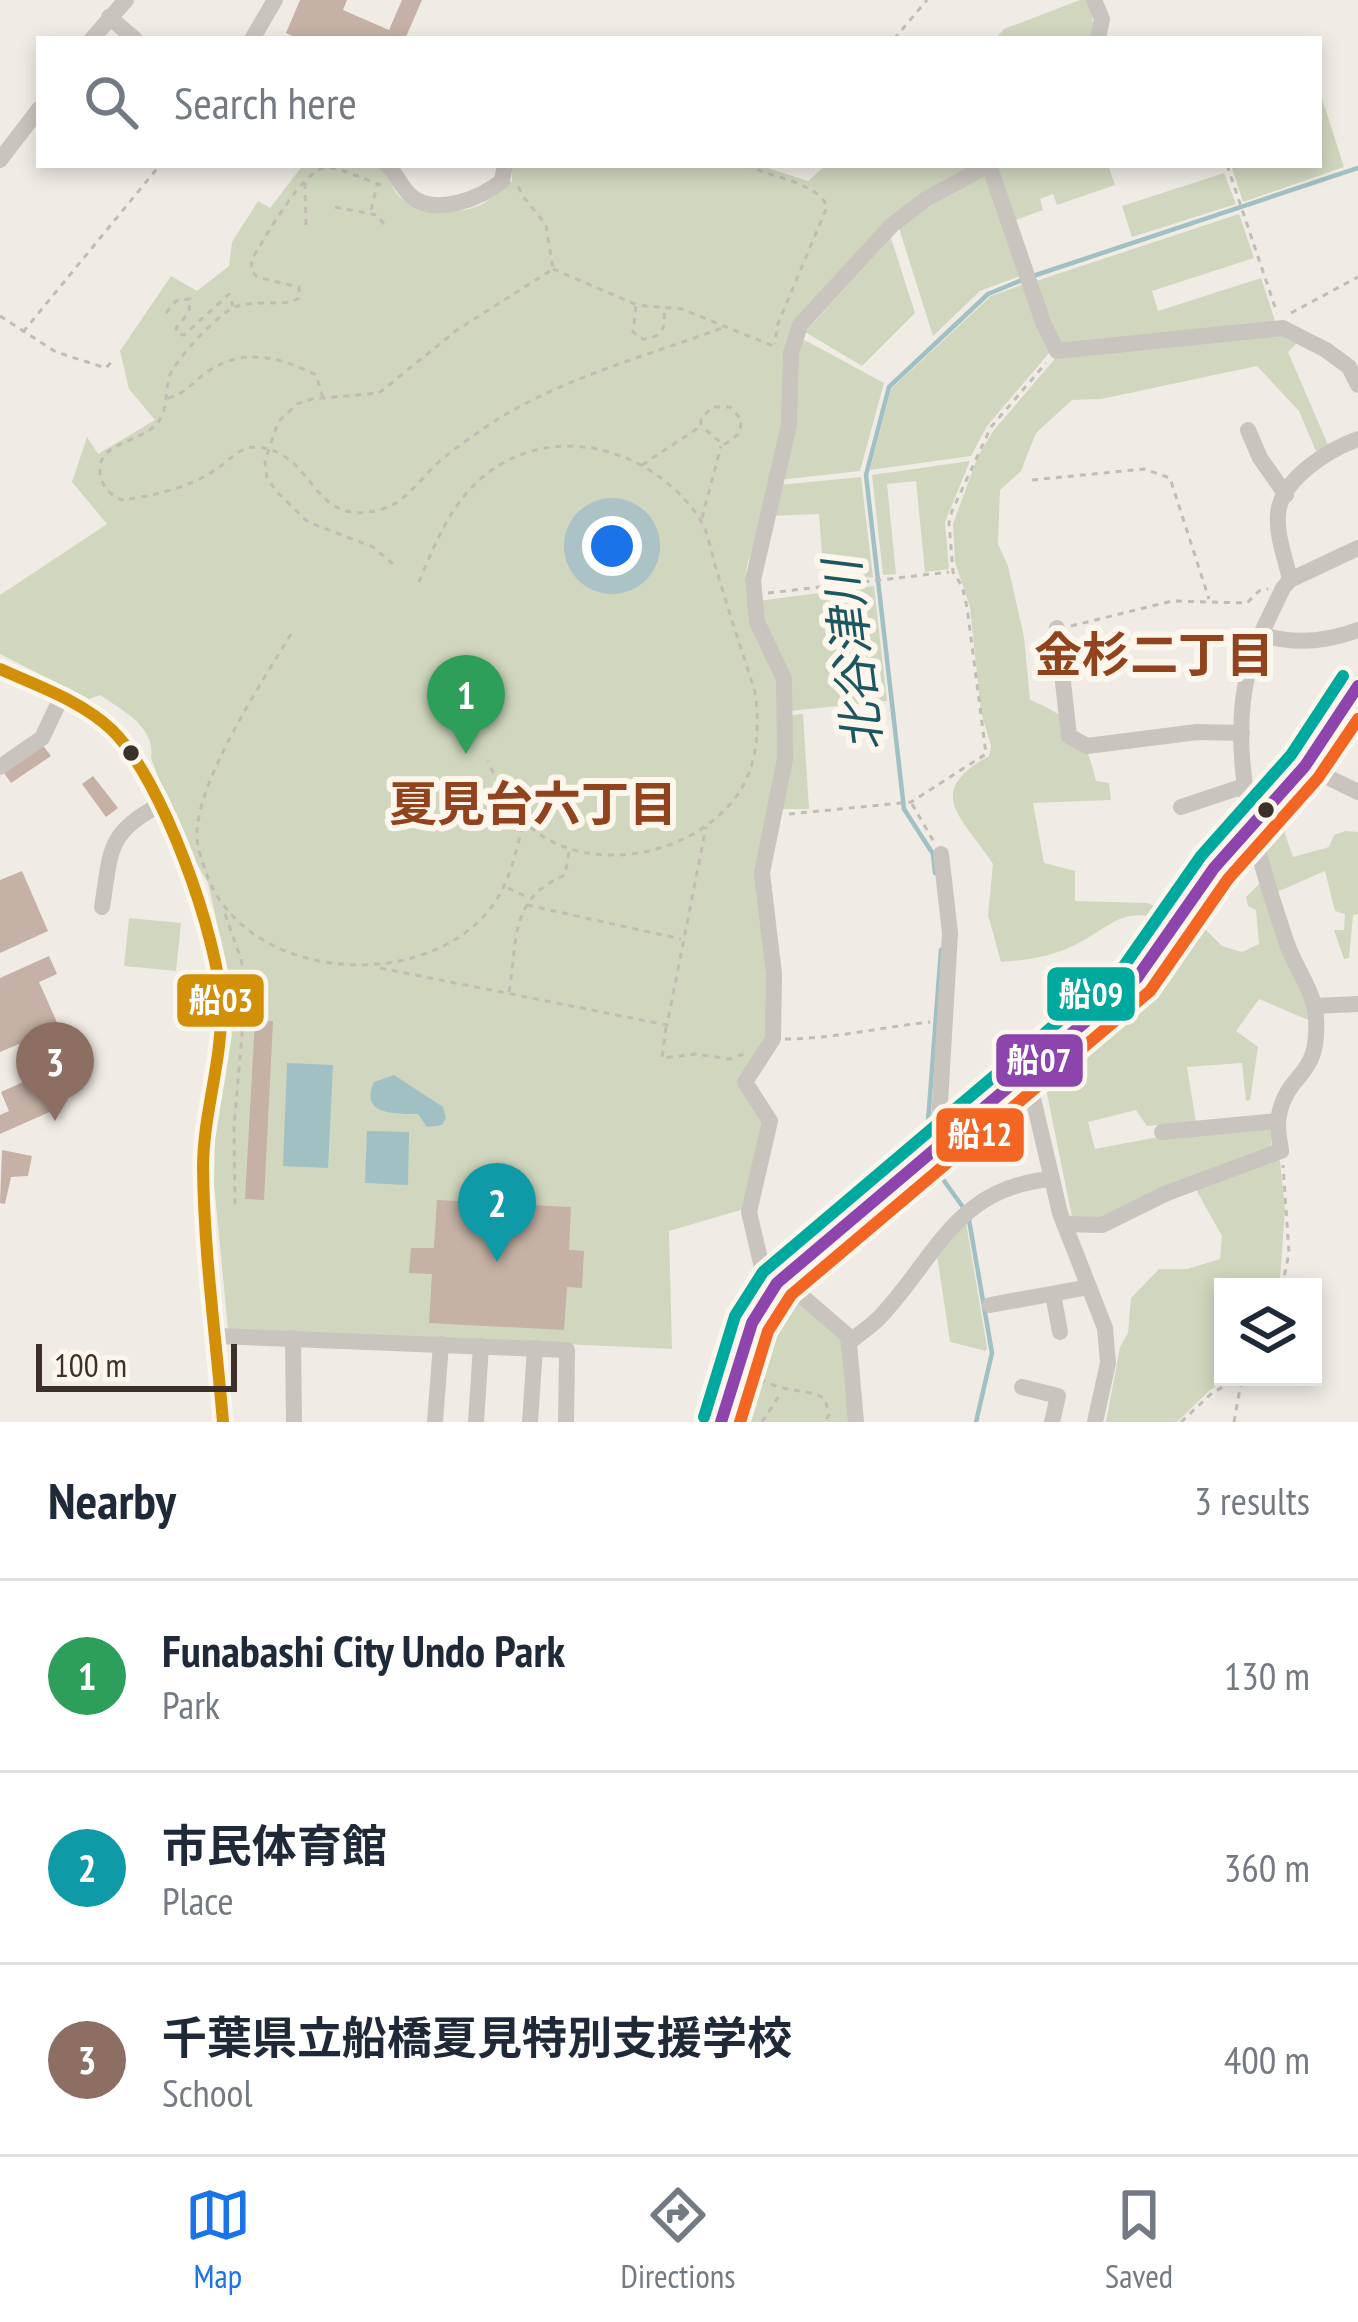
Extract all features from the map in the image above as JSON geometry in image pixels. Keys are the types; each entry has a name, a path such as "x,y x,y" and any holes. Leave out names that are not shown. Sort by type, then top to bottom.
{"main road":[{"path":"721,1422 746,1337 775,1286 1137,978 1214,868 1305,766 1358,686"}],"street":[{"path":"94,36 126,0"},
{"path":"254,36 275,0"},
{"path":"1094,0 1102,19 1099,36"},
{"path":"109,17 131,36"},
{"path":"0,160 36,113"},
{"path":"389,168 418,201 471,201 502,181 510,168"},
{"path":"856,1422 847,1334 775,1286 749,1211 770,1121 746,1082 773,1039 774,974 762,873 785,759 784,679 757,622 754,562 789,425 783,350 892,225 926,199 985,168"},
{"path":"990,168 1057,351 1282,328 1340,360 1358,386"},
{"path":"1247,430 1286,495"},
{"path":"1064,1224 1102,1225 1167,1193 1281,1151 1277,1120 1283,1101 1313,1061 1318,1046 1315,1006 1287,945 1244,786 1242,733 1249,666 1286,584 1278,508 1294,480 1358,439"},
{"path":"1286,584 1358,548"},
{"path":"1057,628 1070,736 1087,746 1197,733 1242,733"},
{"path":"1264,634 1315,640 1358,631"},
{"path":"1,670 61,698 115,732 140,767 158,806 209,941 219,981 219,1034 203,1164 224,1422"},
{"path":"0,766 42,738 61,698"},
{"path":"1305,766 1358,792"},
{"path":"1181,807 1244,786"},
{"path":"102,908 116,838 129,821 158,806"},
{"path":"938,1148 950,933 941,854"},
{"path":"1315,1006 1358,1004"},
{"path":"1027,1072 1064,1224 1106,1328 1095,1422"},
{"path":"1162,1132 1277,1120"},
{"path":"850,1343 875,1322 966,1210 1003,1191 1052,1179"},
{"path":"990,1306 1089,1287"},
{"path":"1053,1294 1060,1331"},
{"path":"217,1336 567,1350 566,1422"},
{"path":"293,1338 295,1422"},
{"path":"435,1422 441,1344"},
{"path":"476,1422 482,1346"},
{"path":"530,1422 536,1348"},
{"path":"1022,1387 1058,1396 1052,1422"}],"path":[{"path":"897,36 927,0"},
{"path":"23,332 158,168"},
{"path":"409,194 326,168 315,171 252,260 251,270 257,277 299,287 299,298 234,307 177,362 163,413 148,433 116,446 99,463 102,482 116,498 136,499 203,478 246,448 271,451 296,464 333,508 353,513 382,509 397,504 438,462 502,417 574,382 725,327"},
{"path":"512,168 522,195 547,225 553,269"},
{"path":"753,168 814,188 823,195 826,207 777,326 783,350"},
{"path":"1228,168 1282,328"},
{"path":"305,182 306,229"},
{"path":"370,212 378,184"},
{"path":"335,207 370,212 386,227"},
{"path":"553,269 637,305 682,309 783,350"},
{"path":"393,564 373,547 308,522 267,478 265,461 273,435 285,413 297,404 380,393 457,330 553,269"},
{"path":"1282,328 1289,314 1358,278"},
{"path":"166,313 176,301 190,298 189,312 176,328 184,335 229,294 234,307"},
{"path":"637,305 633,332 643,339 661,333 664,310"},
{"path":"0,316 76,362 106,368 114,359"},
{"path":"650,339 651,355"},
{"path":"775,815 911,802 976,761 988,747 978,714 967,607 953,572 949,523 991,427 1057,351"},
{"path":"166,398 180,395 224,363 260,356 316,375 323,398"},
{"path":"641,466 701,426 712,406 730,407 741,419 740,433 730,443 721,444 701,426"},
{"path":"701,520 721,444"},
{"path":"418,582 463,498 503,463 541,449 593,446 641,466 701,520 758,713 753,760 735,799 684,838 634,855 589,853 538,833 524,821 488,761"},
{"path":"1032,480 1144,469 1170,478 1209,599"},
{"path":"754,595 953,572"},
{"path":"1057,628 1095,622 1150,604 1209,599 1247,603 1259,591 1286,584"},
{"path":"235,1205 234,1126 246,989 225,912 199,851 200,811 291,634"},
{"path":"911,802 941,854"},
{"path":"225,912 301,956 328,964 401,963 438,950 485,916 505,886 524,821"},
{"path":"707,824 662,1058 696,1054 729,1059 773,1039 817,1039 931,1022"},
{"path":"508,994 524,904 543,884 565,875 570,847"},
{"path":"505,886 528,897"},
{"path":"524,904 683,940"},
{"path":"372,966 667,1025"},
{"path":"1281,1151 1289,1253 1284,1278"},
{"path":"741,1392 765,1381 782,1391 818,1394 829,1414 825,1422"},
{"path":"1181,1422 1225,1386"},
{"path":"1234,1422 1239,1386"},
{"path":"762,1422 782,1391"}],"green space":[{"path":"1090,0 1095,36 998,36 1004,29"},
{"path":"1322,98 1344,167 1243,202 1232,168 1322,168"},
{"path":"301,168 380,168 405,201 423,209 454,211 489,200 512,181 512,168 768,168 808,181 823,168 973,168 951,179 793,327 785,425 747,566 746,586 782,701 765,923 767,1036 747,1066 765,1115 744,1209 669,1231 672,1349 228,1329 214,1184 215,1141 232,1035 228,972 208,883 179,833 143,729 100,695 89,699 0,654 0,595 107,524 72,482 87,437 98,454 155,420 129,389 120,351 171,276 197,291 229,266 232,242 258,201 270,208"},
{"path":"996,168 1109,168 1115,185 1057,205 1053,194 1040,199 1043,210 1013,221"},
{"path":"1224,173 1236,204 1132,237 1122,206"},
{"path":"984,174 1023,275 980,291 933,336 898,225"},
{"path":"1239,214 1254,258 1152,291 1158,311 1261,278 1276,324 1061,347 1033,282"},
{"path":"891,238 915,313 862,366 805,332"},
{"path":"1024,284 1050,352 987,426 971,456 870,470 891,389 991,296"},
{"path":"1278,335 1299,341 1288,352 1329,447 1318,456 1299,411 1257,366 1101,399 1072,400 1036,433 1021,471 1000,490 998,544 1008,566 1024,637 1030,700 1067,721 1082,740 1096,781 1109,783 1111,800 1033,803 1044,863 1075,871 1075,901 1147,903 1169,912 1161,920 1125,917 1057,952 1001,962 988,915 993,864 961,819 953,794 969,769 989,756 991,746 981,712 970,607 955,562 953,524 978,456 994,430 1059,354"},
{"path":"801,338 884,383 860,471 779,480"},
{"path":"970,461 945,522 949,569 925,572 916,481 887,484 896,574 883,575 872,475"},
{"path":"861,477 873,577 824,582 819,514 771,516 779,485"},
{"path":"874,586 887,701 789,711 760,620 759,601"},
{"path":"803,714 809,809 780,809 791,715"},
{"path":"1271,825 1284,831 1293,857 1329,847 1334,835 1358,832 1358,914 1353,915 1349,958 1344,959 1334,930 1344,930 1345,914 1335,911 1325,871 1277,892 1261,833"},
{"path":"1264,879 1313,1022 1259,999 1236,1031 1258,1047 1250,1100 1246,1101 1242,1063 1187,1067 1196,1122 1147,1126 1136,1110 1088,1122 1095,1149 1195,1130 1270,1127 1272,1150 1102,1223 1073,1222 1045,1084 1051,1069 1143,991 1203,904 1204,928 1222,946 1242,952 1259,944 1256,910 1248,906 1246,897"},
{"path":"129,918 181,923 176,971 124,966"},
{"path":"1273,1157 1280,1161 1285,1209 1280,1278 1214,1278 1216,1386 1177,1422 1106,1422 1120,1347 1128,1333 1131,1298 1159,1269 1187,1269 1220,1259 1222,1236 1194,1186"},
{"path":"966,1223 986,1351 950,1342 937,1255"},
{"path":"790,1291 842,1337 851,1422 735,1422 764,1327"}],"water":[{"path":"287,1063 333,1065 328,1168 283,1166"},
{"path":"394,1075 443,1107 446,1118 442,1125 427,1127 418,1114 375,1107 371,1101 374,1082"},
{"path":"367,1131 409,1132 408,1185 365,1183"}],"building":[{"path":"300,0 347,0 343,10 389,30 402,0 422,0 406,36 286,33"},
{"path":"42,744 51,756 11,783 2,770"},
{"path":"93,776 118,808 106,817 82,784"},
{"path":"22,871 48,931 0,953 0,880"},
{"path":"49,956 57,974 39,982 59,1027 47,1032 60,1063 73,1057 82,1077 47,1092 54,1110 0,1134 0,1115 9,1111 1,1092 34,1077 19,1044 0,1052 0,978"},
{"path":"255,1021 273,1021 264,1200 245,1199"},
{"path":"2,1150 32,1156 28,1176 11,1177 5,1204 0,1203"},
{"path":"437,1200 571,1207 569,1250 584,1251 582,1288 567,1287 564,1330 429,1323 432,1274 409,1273 411,1248 434,1248"}],"waterway":[{"name":"北谷津川","path":"1033,276 1358,168"},
{"name":"北谷津川","path":"935,873 933,854 904,809 866,475 889,387 988,294 1022,280"},
{"name":"北谷津川","path":"931,1142 928,1122 941,950"},
{"name":"北谷津川","path":"934,1159 937,1171 965,1210"},
{"name":"北谷津川","path":"969,1220 992,1353 976,1422"}],"transit line":[{"name":"船03","path":"0,669 73,702 112,730 149,783 199,900 221,1005 203,1168 223,1422"},
{"name":"船09","path":"704,1417 735,1316 763,1272 1124,966 1201,856 1291,755 1343,676"},
{"name":"船07","path":"721,1422 752,1323 777,1283 1137,978 1214,868 1305,766 1358,686"},
{"name":"船12","path":"740,1422 768,1331 791,1295 1150,991 1228,879 1318,778 1358,719"}],"place":[{"name":"Funabashi City Undo Park","path":"466,754"},
{"name":"千葉県立船橋夏見特別支援学校","path":"55,1121"},
{"name":"市民体育館","path":"497,1262"}],"district":[{"name":"金杉二丁目","path":"1154,655"},
{"name":"夏見台六丁目","path":"533,804"}]}
